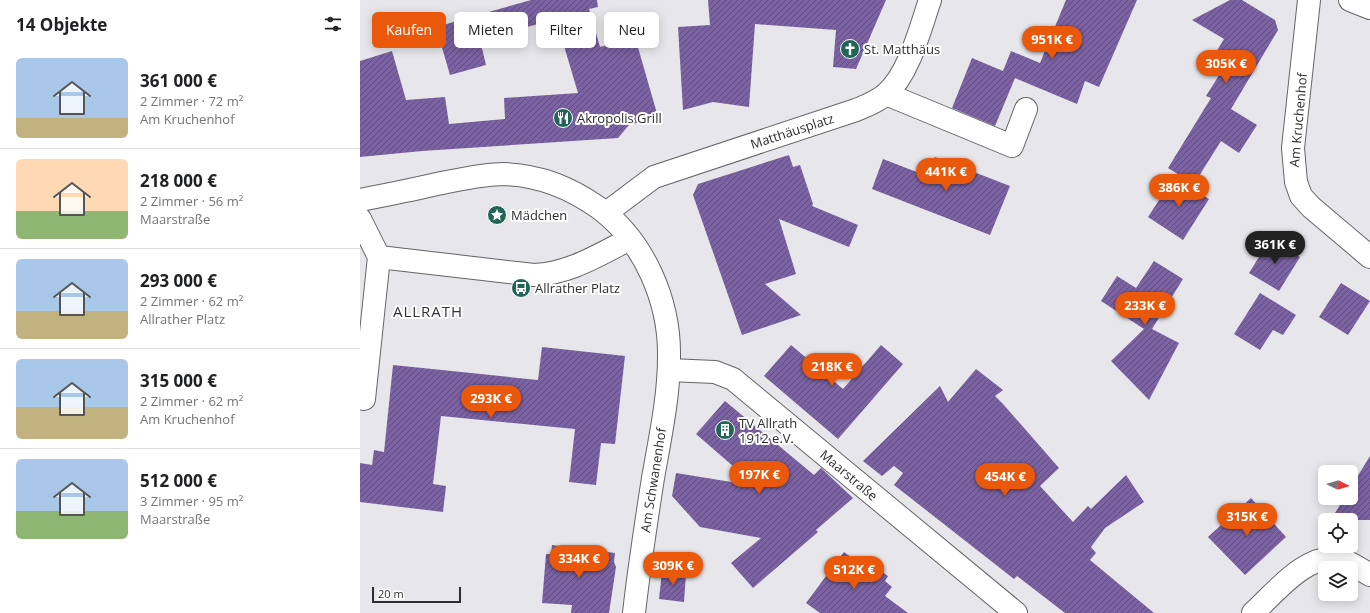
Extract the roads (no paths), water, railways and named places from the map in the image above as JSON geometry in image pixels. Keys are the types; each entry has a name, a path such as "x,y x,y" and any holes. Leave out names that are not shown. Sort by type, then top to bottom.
{"street":[{"name":"Matthäusplatz","path":"606,213 654,177 856,110 886,94 902,74 930,0"},
{"name":"Am Kruchenhof","path":"1309,0 1293,148 1296,182 1301,196 1311,207 1370,257"},
{"path":"1350,0 1370,8"},
{"path":"886,94 1012,146 1026,109"},
{"path":"360,200 473,176 504,174 536,178 557,184 584,197 606,213 630,239 647,266 658,290 668,335 669,370"},
{"path":"360,219 379,257 364,399"},
{"path":"379,257 543,275 568,269 630,239"},
{"name":"Am Schwanenhof","path":"634,613 669,370"},
{"name":"Maarstraße","path":"669,370 715,372 733,380 1016,613"},
{"path":"1253,613 1302,569 1314,561 1326,558 1339,559 1350,563 1370,575"}],"place":[{"name":"St. Matthäus","path":"850,49"},
{"name":"Akropolis Grill","path":"563,118"},
{"name":"Mädchen","path":"497,215"},
{"name":"Allrather Platz","path":"521,288"},
{"name":"TV Allrath 1912 e.V.","path":"725,430"}],"district":[{"name":"ALLRATH","path":"428,312"}]}
